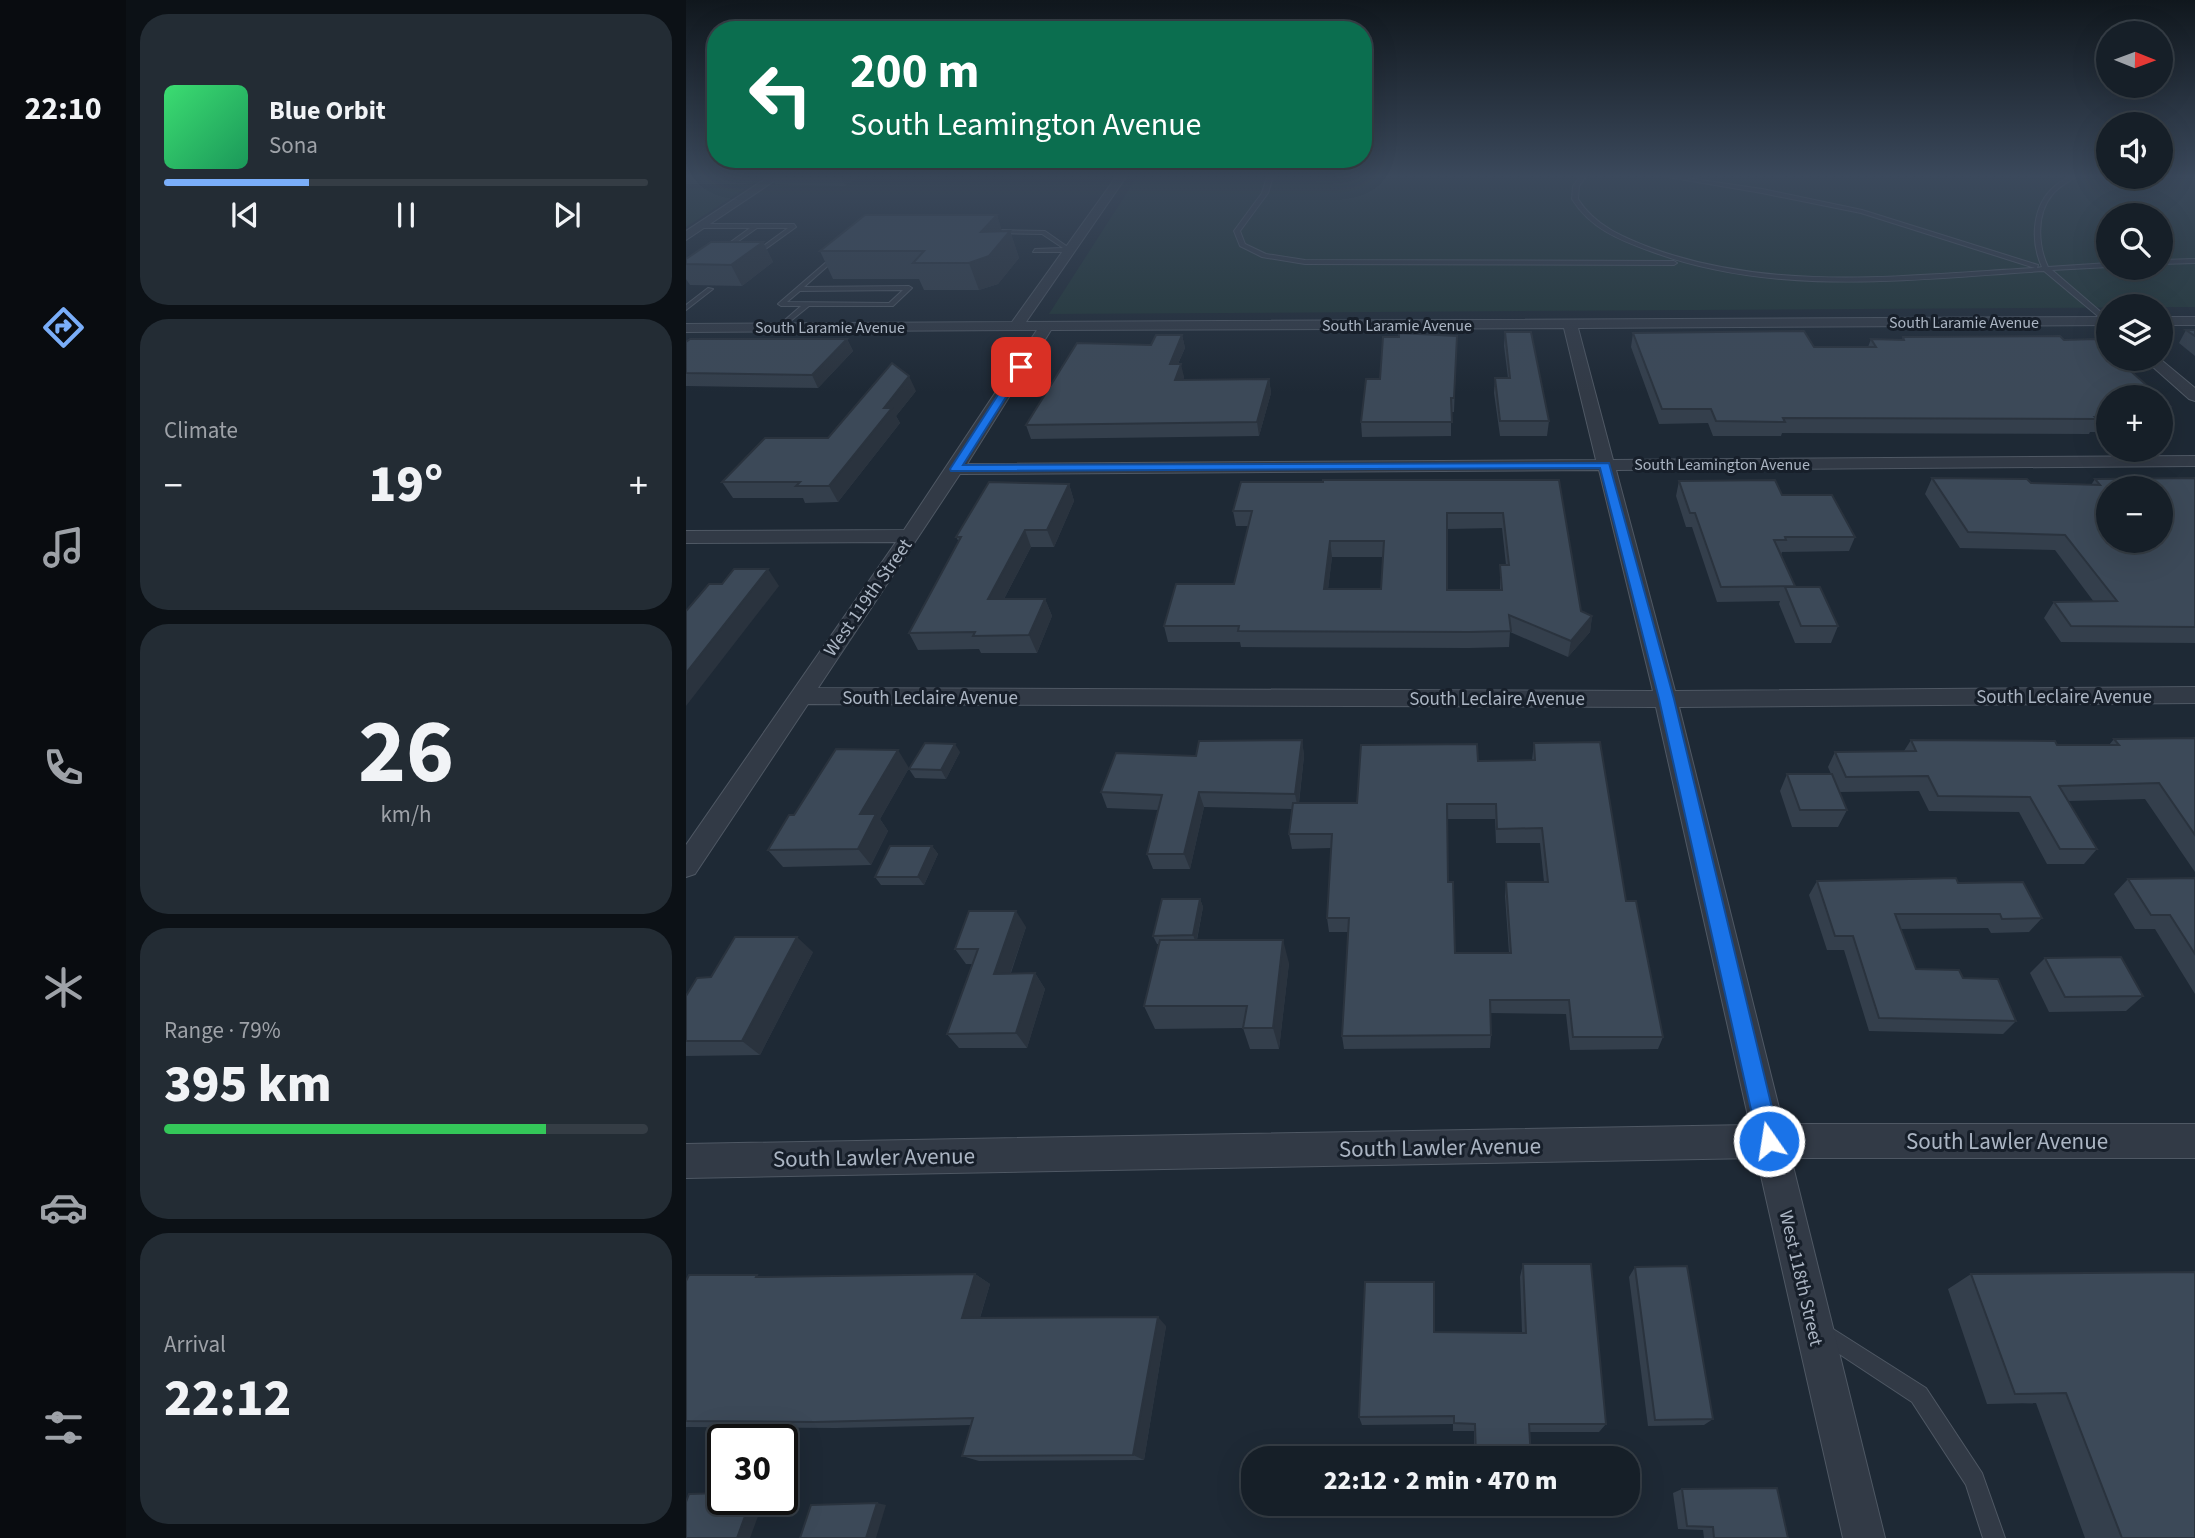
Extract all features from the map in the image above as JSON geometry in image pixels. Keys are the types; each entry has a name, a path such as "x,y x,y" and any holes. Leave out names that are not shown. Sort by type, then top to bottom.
{"street":[{"path":"1016,326 1069,250"},
{"path":"2173,321 2195,321"},
{"name":"South Laramie Avenue","path":"686,328 2096,322"},
{"name":"West 118th Street","path":"1570,324 1667,699 1864,1538"},
{"name":"West 119th Street","path":"686,866 955,469 1047,326"},
{"path":"2165,371 2195,396"},
{"name":"South Leamington Avenue","path":"955,469 2195,461"},
{"path":"686,537 909,536"},
{"name":"South Leclaire Avenue","path":"799,696 1667,699 2195,695"},
{"name":"South Lawler Avenue","path":"686,1161 1769,1141 2195,1141"}],"lane":[{"path":"720,253 726,249"},
{"path":"742,257 752,257 763,249"},
{"path":"798,289 909,288 891,305 780,304 844,249"},
{"path":"1247,249 1264,256 1333,262 1684,263 1777,277 1841,281 2096,266"},
{"path":"1649,249 1684,263"},
{"path":"1979,249 2046,270 2096,312"},
{"path":"2039,249 2046,270"},
{"path":"1035,251 1069,250"},
{"path":"2173,262 2195,261"},
{"path":"686,308 710,289"},
{"path":"780,327 807,304"},
{"path":"1813,1325 1919,1395 1976,1480 1994,1538"}],"green space":[{"path":"1091,249 2096,249 2096,280 2173,280 2173,249 2195,249 2195,307 2173,307 2173,294 2096,294 2096,308 1049,314"}],"building":[{"path":"701,249 754,249 731,265 686,264 686,259"},
{"path":"823,249 995,249 989,256 969,263 913,263 924,251 820,251"},
{"path":"1804,331 1814,347 1876,347 1871,339 1904,340 1903,337 2060,336 2064,340 2096,339 2096,371 2131,371 2146,385 2096,385 2096,419 1783,418 1785,422 1716,421 1711,409 1662,409 1633,333"},
{"path":"1505,332 1531,332 1549,421 1500,421 1495,378 1510,378"},
{"path":"1399,333 1457,336 1454,398 1451,398 1452,422 1361,422 1366,379 1380,379 1383,337 1399,337"},
{"path":"1156,335 1182,335 1170,364 1181,364 1175,380 1269,379 1257,422 1026,425 1077,343 1151,345"},
{"path":"690,339 847,339 812,375 686,373 686,342"},
{"path":"892,363 909,376 884,408 892,408 829,486 796,486 800,482 722,482 765,438 828,438"},
{"path":"1932,478 2027,479 2031,483 2096,485 2096,553 2173,553 2173,478 2195,478 2195,627 2071,626 2054,602 2117,601 2065,535 1968,532"},
{"path":"1559,480 1581,611 1592,616 1571,641 1509,615 1511,631 1238,631 1239,626 1164,626 1176,584 1234,584 1252,511 1233,511 1241,482","holes":["1447,513 1503,513 1509,565 1500,565 1502,590 1447,590","1330,541 1384,541 1381,589 1324,589"]},
{"path":"1775,480 1782,495 1832,495 1855,537 1785,537 1786,540 1774,540 1795,586 1721,587 1695,513 1690,513 1679,481"},
{"path":"989,482 1069,484 1047,530 1025,530 988,599 1045,599 1029,635 909,633 961,537 956,537"},
{"path":"734,569 768,569 686,673 686,611 709,584 722,584"},
{"path":"1785,587 1820,587 1838,626 1801,626"},
{"path":"2195,738 2195,835 2159,783 2059,786 2097,849 2060,849 2030,797 1938,796 1928,776 1846,777 1835,752 1916,751 1911,740 2055,741 2057,745 2119,745 2114,739"},
{"path":"1302,740 1295,794 1199,792 1184,854 1147,854 1162,795 1101,792 1116,753 1196,756 1199,741"},
{"path":"1600,742 1626,901 1636,901 1663,1037 1573,1037 1569,1000 1490,1000 1491,1035 1342,1036 1349,918 1327,918 1332,834 1289,834 1293,803 1357,803 1361,745 1477,744 1478,761 1535,760 1534,743","holes":["1447,804 1496,804 1497,829 1542,828 1548,882 1506,882 1511,953 1455,953 1453,882 1448,882"]},
{"path":"925,743 955,744 941,770 909,769"},
{"path":"836,749 898,750 860,814 876,814 858,849 768,850 789,815 794,815"},
{"path":"1787,774 1832,774 1847,810 1800,810"},
{"path":"890,846 932,846 918,877 875,877"},
{"path":"1956,878 1958,883 2023,882 2042,918 2002,919 2000,914 1895,914 1916,969 1959,970 1963,978 1998,979 2016,1021 1879,1018 1853,936 1835,936 1817,881"},
{"path":"2195,878 2195,954 2170,915 2151,915 2128,879"},
{"path":"1162,899 1200,899 1193,935 1153,936"},
{"path":"969,911 1016,911 994,974 1035,973 1016,1033 947,1034 978,949 955,949"},
{"path":"735,937 797,937 742,1041 686,1041 686,996 697,978 711,977"},
{"path":"1160,940 1283,940 1273,1028 1243,1028 1247,1006 1144,1006"},
{"path":"2121,957 2143,996 2065,997 2045,958"},
{"path":"1523,1264 1591,1264 1606,1424 1529,1424 1530,1446 1476,1446 1475,1424 1454,1423 1454,1416 1359,1417 1365,1282 1434,1282 1434,1332 1526,1333"},
{"path":"1687,1266 1713,1419 1655,1420 1635,1267"},
{"path":"2195,1272 2195,1538 2122,1538 2066,1393 2015,1394 1971,1274"},
{"path":"975,1274 962,1318 1158,1317 1133,1455 962,1456 973,1418 815,1422 686,1421 686,1281 689,1275 757,1275 756,1277"},
{"path":"1777,1488 1788,1538 1714,1538 1713,1527 1687,1526 1682,1489"},
{"path":"707,1493 707,1515 745,1515 737,1538 686,1538 686,1502 689,1494"},
{"path":"877,1503 866,1538 800,1538 811,1505"}],"route":[{"path":"1021,367 955,469 1605,465 1667,699 1769,1141"}]}
